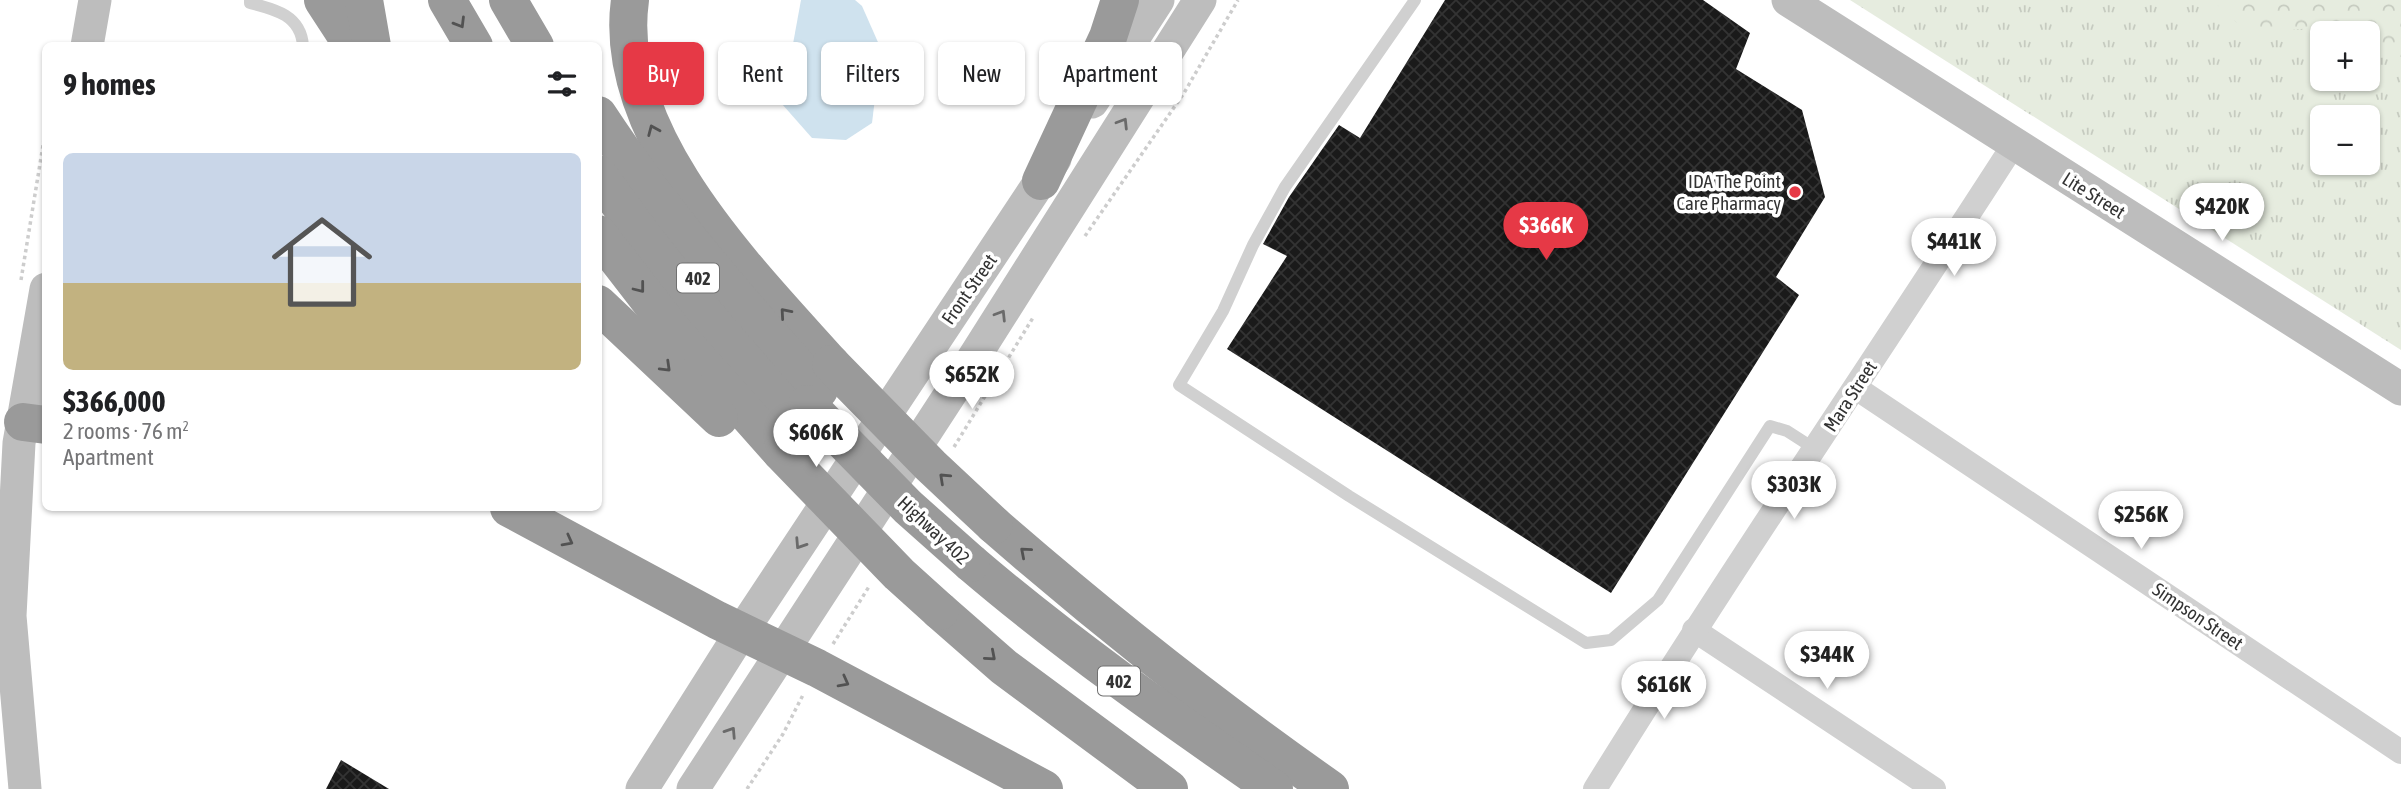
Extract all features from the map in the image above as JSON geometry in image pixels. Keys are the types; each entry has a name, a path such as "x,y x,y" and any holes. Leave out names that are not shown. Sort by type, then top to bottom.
{"highway":[{"path":"347,30 364,0"},
{"path":"447,0 472,42"},
{"path":"487,0 511,42"},
{"path":"508,0 533,42"},
{"path":"527,0 552,42"},
{"path":"630,0 628,39 642,106 657,139 697,204 732,250 801,416"},
{"path":"1041,181 1108,37 1120,0"},
{"path":"602,120 740,304 801,416"},
{"name":"Highway 402","path":"602,150 801,416 885,578 940,611 1015,676 1169,789"},
{"path":"602,180 723,337 801,416"},
{"name":"Highway 402","path":"602,239 670,327 801,416 908,507 976,553 1025,610 1142,698 1274,789"},
{"path":"602,306 801,416"},
{"path":"515,511 1044,789"},
{"path":"976,553 1056,657 1240,789"},
{"path":"976,553 1219,726 1319,789"},
{"path":"976,553 1106,621 1242,728 1330,789"}],"main road":[{"path":"88,42 95,0"},
{"name":"Front Street","path":"642,789 742,632 1158,0"},
{"name":"Front Street","path":"693,789 964,373 1200,0"},
{"name":"Lite Street","path":"1788,0 2401,389"},
{"path":"24,789 10,616 28,436 32,288"}],"street":[{"name":"Mara Street","path":"1595,789 1694,630 1856,388 2014,144"},
{"name":"Simpson Street","path":"1856,388 2401,752"},
{"path":"1694,630 1934,789"}],"lane":[{"path":"250,0 250,3 279,10 299,30 302,42"},
{"path":"1416,0 1285,187 1253,245 1223,311 1179,385 1349,496 1586,643 1611,640 1658,600 1770,426 1787,431 1815,449"}],"path":[{"path":"1078,245 1184,93 1238,0"},
{"path":"32,288 42,173"},
{"path":"950,453 1035,314"},
{"path":"747,789 783,734 817,668 885,578"}],"green space":[{"path":"1850,0 2401,0 2401,350"},
{"path":"2212,0 2401,0 2401,57 2380,49 2380,21 2310,21 2310,28 2249,34"}],"water":[{"path":"801,0 855,0 862,6 878,42 821,42 821,105 874,105 872,123 846,140 812,138 783,105 807,105 807,42 793,42"}],"building":[{"path":"1445,0 1703,0 1750,33 1736,69 1802,110 1825,197 1776,277 1799,295 1611,593 1227,349 1287,256 1263,244 1289,197 1339,125 1360,138"},
{"path":"341,760 389,789 326,789"}],"place":[{"name":"IDA The Point Care Pharmacy","path":"1795,192"}]}
